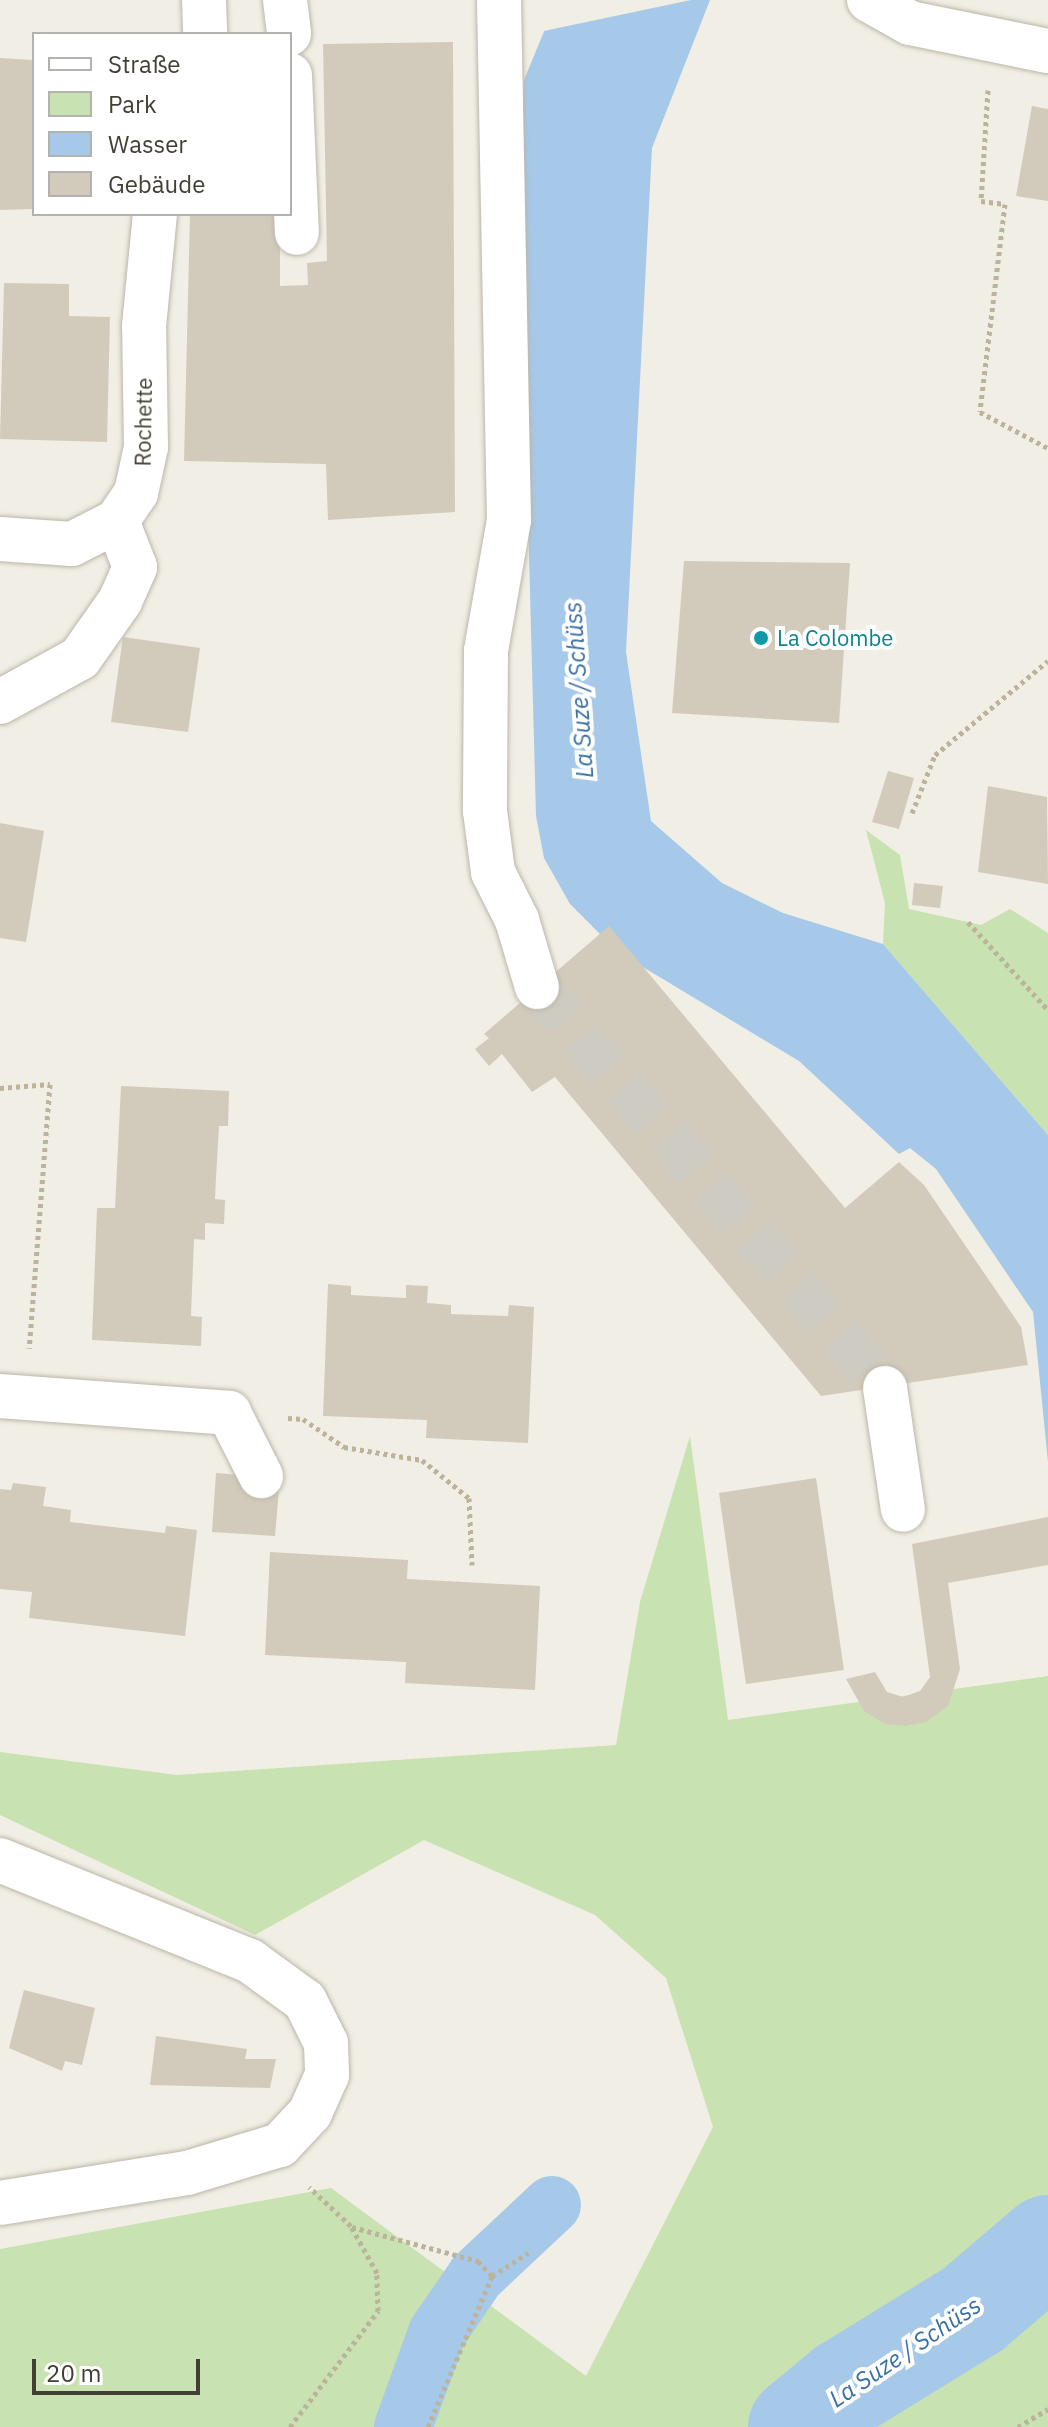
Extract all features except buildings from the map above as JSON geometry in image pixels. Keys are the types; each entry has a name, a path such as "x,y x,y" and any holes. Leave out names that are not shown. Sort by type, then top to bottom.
{"street":[{"path":"204,0 205,32"},
{"path":"285,0 289,32"},
{"path":"499,0 509,520 486,651 485,811 493,872 517,920 537,987"},
{"path":"869,0 910,23 1048,51"},
{"path":"292,120 297,233"},
{"name":"Rochette","path":"117,521 136,493 145,463 144,326 155,216"},
{"path":"0,539 72,544 117,521 135,567 120,601 80,658 0,702"},
{"path":"885,1388 903,1510"},
{"path":"13,1397 229,1413 261,1476"},
{"path":"0,1860 250,1961 305,2001 326,2043 327,2075 310,2113 280,2145 187,2173 0,2203"}],"path":[{"path":"985,102 981,201 1005,204 980,412 1048,448"},
{"path":"912,813 935,755 1048,661"},
{"path":"968,922 1048,1010"},
{"path":"0,1088 50,1084 13,1397"},
{"path":"229,1413 303,1419 344,1447 422,1460 469,1498 472,1565"},
{"path":"320,2202 351,2226 478,2261 492,2276"},
{"path":"290,2427 378,2311 377,2273 351,2226"},
{"path":"428,2427 492,2276 528,2253"},
{"path":"1018,2427 1048,2409"}],"green space":[{"path":"866,830 900,855 909,909 981,925 1010,909 1048,933 1048,1135 883,944 885,903"},
{"path":"690,1436 728,1720 1048,1676 1048,2427 0,2427 0,2249 331,2188 586,2376 713,2127 666,1978 595,1915 424,1840 255,1935 0,1815 0,1752 177,1775 616,1745 640,1602"}],"water":[{"path":"557,0 710,0 652,148 626,652 651,821 722,883 783,913 883,944 1048,1135 1048,1462 1033,1312 936,1169 910,1148 899,1154 799,1061 618,952 570,904 544,858 536,816 519,182 524,80"}],"pier":[{"path":"553,0 691,0 539,32"}],"waterway":[{"path":"403,2427 437,2333 476,2276 552,2205"},
{"name":"La Suze / Schüss","path":"798,2427 845,2388 972,2310 1048,2245"}],"tunnel":[{"path":"537,987 885,1388"}],"place":[{"name":"La Colombe","path":"761,638"}]}
